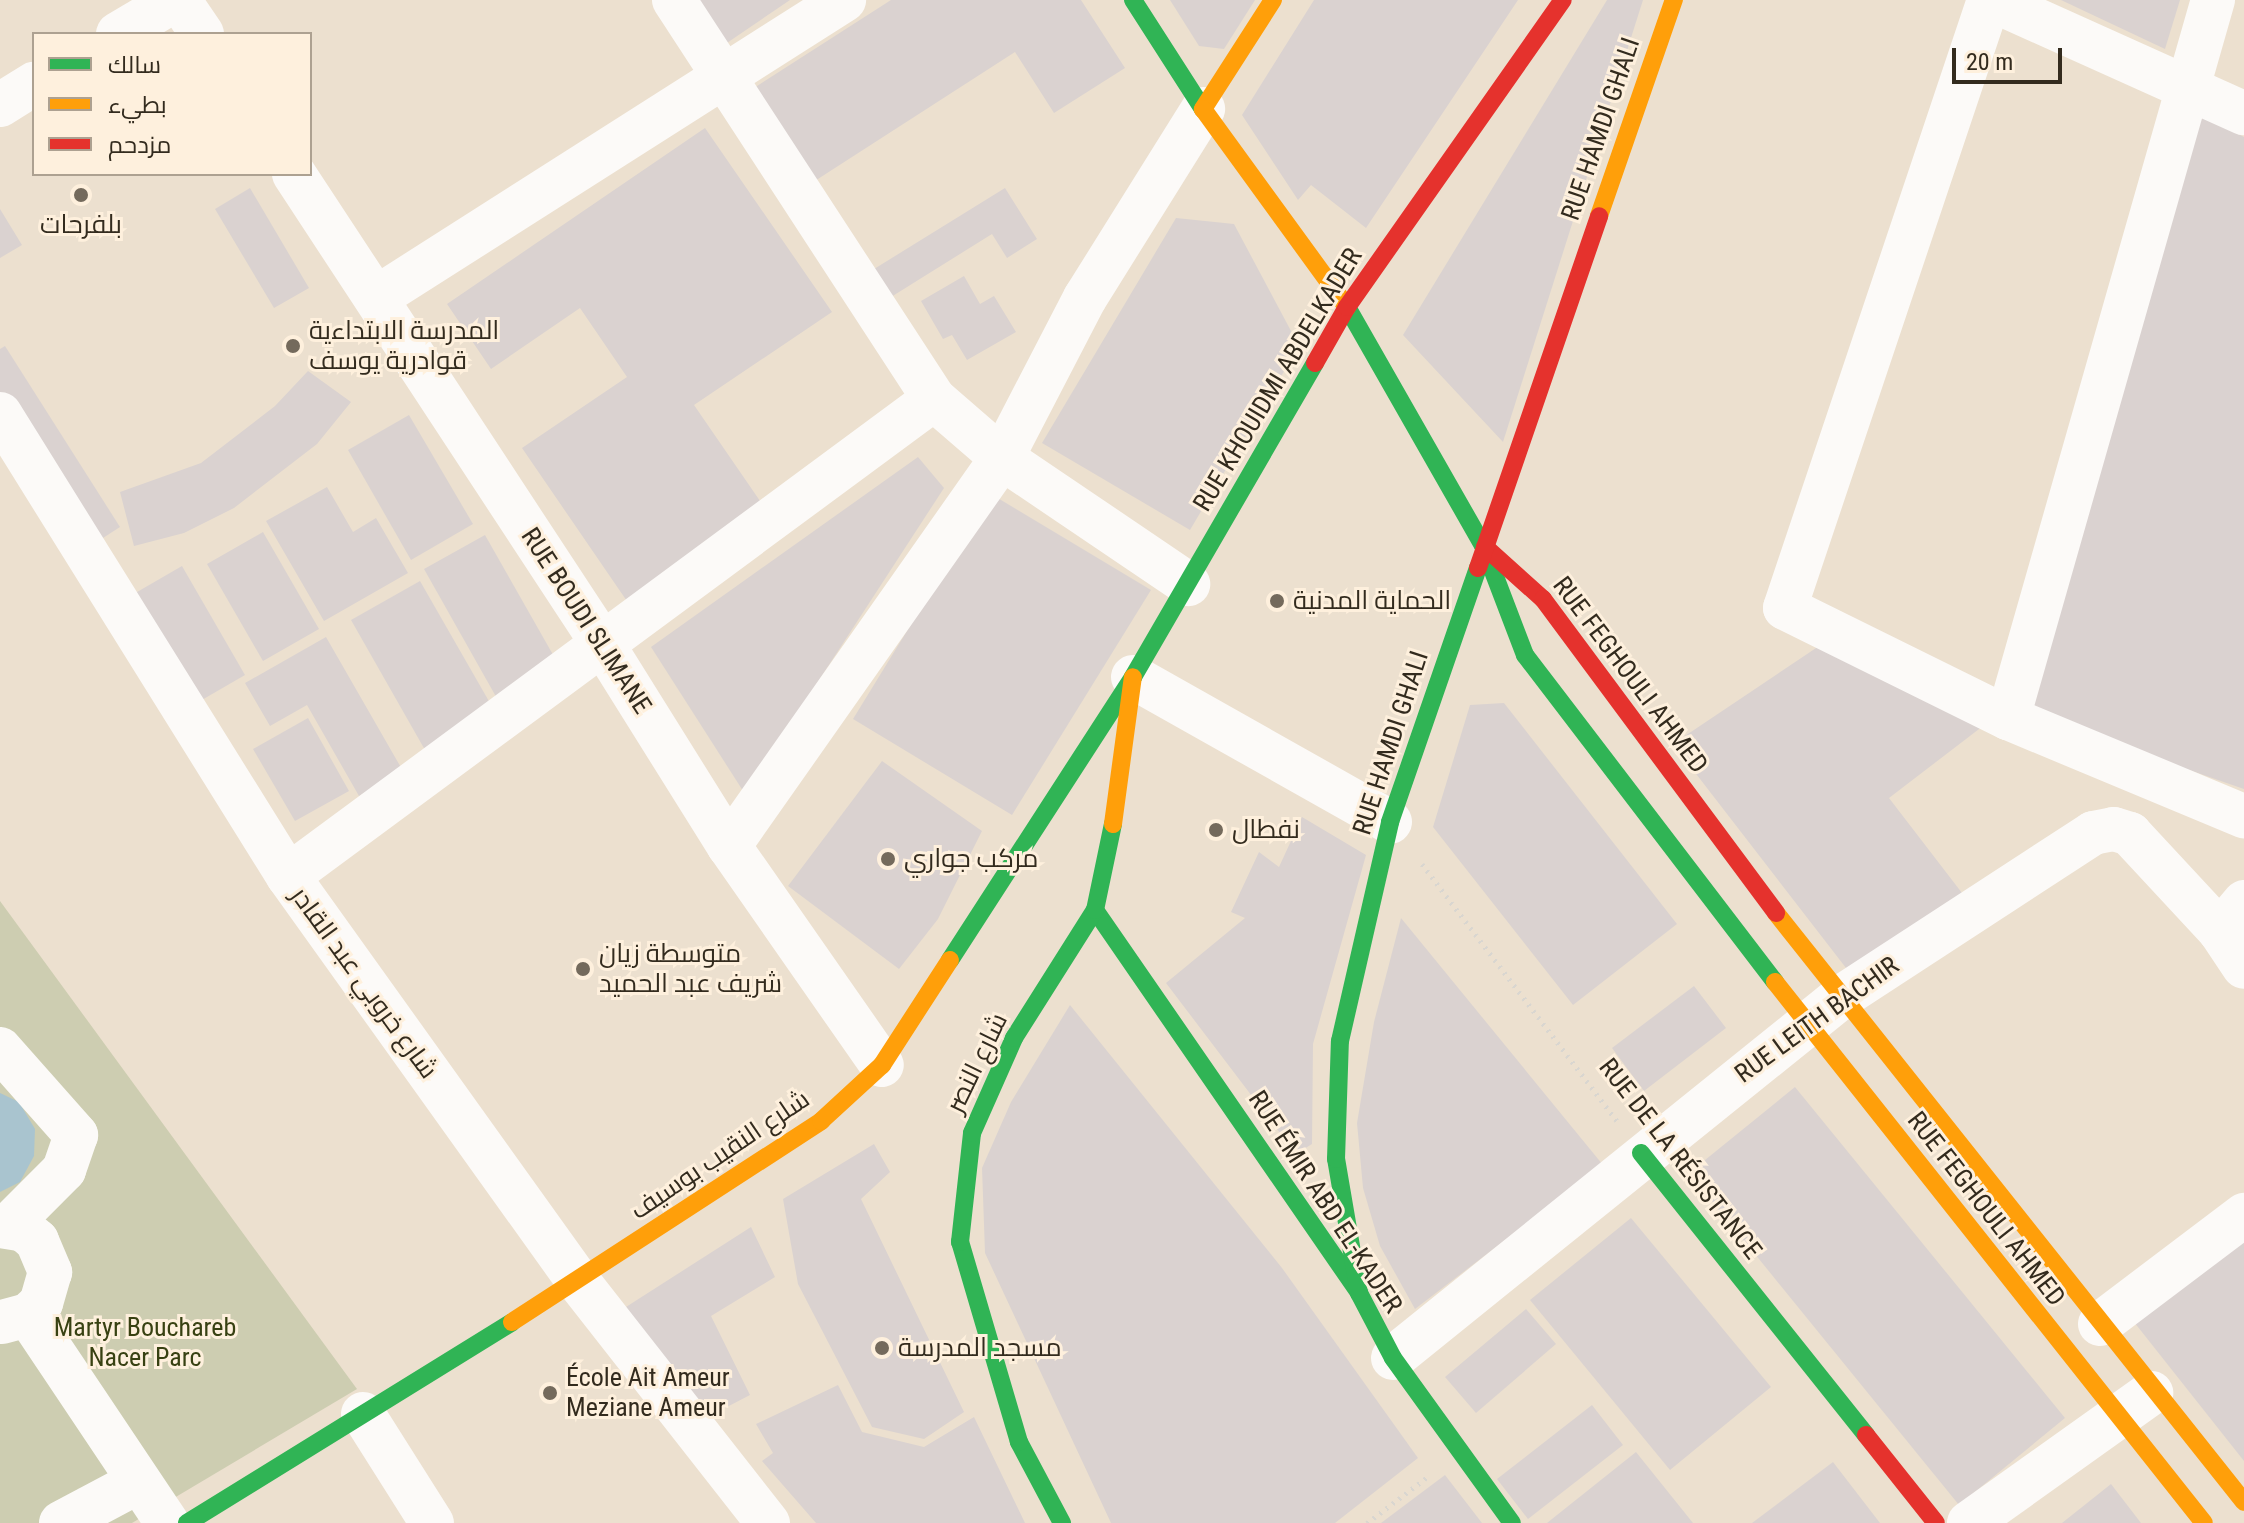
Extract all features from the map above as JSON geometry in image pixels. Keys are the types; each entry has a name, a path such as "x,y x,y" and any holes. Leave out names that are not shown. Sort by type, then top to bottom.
{"main road":[{"path":"1133,0 1203,109 1347,307 1483,545"},
{"path":"1203,109 1273,0"},
{"name":"RUE KHOUIDMI ABDELKADER","path":"1133,677 1347,307 1563,0"},
{"name":"RUE HAMDI GHALI","path":"1359,1293 1336,1159 1340,1041 1390,822 1483,545 1674,0"},
{"name":"RUE FEGHOULI AHMED","path":"1483,545 1525,655 1824,1011 2100,1324 2244,1502"},
{"name":"RUE FEGHOULI AHMED","path":"1483,545 1543,599 1824,1011 2119,1419 2204,1523"},
{"name":"شارع النصر","path":"1062,1523 1019,1442 960,1242 972,1133 1014,1038 1095,910 1114,821 1133,677"},
{"name":"شلرع النقيب بوسيف","path":"187,1523 578,1281 821,1121 882,1065 1133,677"},
{"name":"RUE ÉMIR ABD EL-KADER","path":"1095,910 1359,1293 1393,1358 1512,1523"},
{"name":"RUE DE LA RÉSISTANCE","path":"1641,1153 1936,1523"}],"street":[{"path":"121,32 177,0 201,32"},
{"path":"674,0 934,399 1002,458 1188,584"},
{"path":"376,298 844,0"},
{"path":"2244,113 1991,0 1785,608 2008,718 2244,816"},
{"path":"2008,718 2213,0"},
{"path":"0,105 32,85"},
{"path":"729,846 1002,458 1085,298 1203,109"},
{"name":"RUE BOUDI SLIMANE","path":"295,176 602,643 729,846 882,1065"},
{"path":"288,876 934,399"},
{"name":"شارع خروبي عبد القادر","path":"0,414 288,876 578,1281 768,1523"},
{"path":"1133,677 1390,822"},
{"name":"RUE LEITH BACHIR","path":"1393,1358 1641,1153 1824,1011 2093,833 2114,829 2130,834 2232,917 2244,967"},
{"path":"0,1049 76,1135 64,1170 19,1225 47,1255 48,1288 14,1318 167,1523"},
{"path":"2100,1324 2244,1215"},
{"path":"1969,1523 2153,1392"},
{"path":"363,1414 432,1523"},
{"path":"61,1523 138,1482"}],"path":[{"name":"RUE DE LA RÉSISTANCE","path":"1390,822 1641,1153"},
{"path":"1367,1523 1460,1453"}],"green space":[{"name":"Martyr Bouchareb Nacer Parc","path":"0,901 357,1389 132,1523 0,1523"}],"water":[{"path":"0,1093 19,1102 35,1129 34,1156 20,1182 0,1192"}],"building":[{"path":"689,0 790,0 721,47"},
{"path":"891,0 1081,0 1125,68 1054,113 1015,52 807,186 746,93"},
{"path":"1170,0 1255,0 1224,49 1199,46"},
{"path":"1314,0 1518,0 1366,228 1311,185 1298,200 1242,115"},
{"path":"1607,0 1643,0 1503,442 1403,335"},
{"path":"2061,0 2180,0 2165,49"},
{"path":"2195,112 2244,137 2244,789 2025,713"},
{"path":"705,128 832,312 694,405 769,514 631,607 522,448 627,377 580,308 491,369 447,304"},
{"path":"250,188 309,288 274,308 215,209"},
{"path":"1005,188 1037,239 1007,258 992,234 883,302 866,274"},
{"path":"0,209 22,245 0,258"},
{"path":"1176,218 1234,224 1299,346 1190,530 1042,443"},
{"path":"964,276 980,304 994,296 1016,332 967,360 952,335 943,339 921,301"},
{"path":"5,346 120,527 89,547 0,406 0,349"},
{"path":"308,371 351,402 317,444 234,508 184,533 134,546 120,492 201,463 275,406"},
{"path":"409,415 473,524 411,560 348,450"},
{"path":"918,457 944,488 745,794 651,647"},
{"path":"327,487 353,532 376,518 408,573 324,621 266,521"},
{"path":"991,494 1151,590 1012,815 853,719"},
{"path":"263,532 319,629 263,661 207,564"},
{"path":"485,535 560,667 499,702 424,569"},
{"path":"182,566 245,675 188,708 125,599"},
{"path":"420,581 494,710 425,750 351,620"},
{"path":"326,637 403,771 359,796 307,705 270,726 245,683"},
{"path":"1828,640 1983,726 1889,798 1962,893 1853,977 1673,744"},
{"path":"1504,703 1677,924 1573,1005 1433,827 1470,705"},
{"path":"308,718 349,791 295,821 253,749"},
{"name":"مركب جواري","path":"882,761 982,831 938,919 899,969 788,886"},
{"path":"1302,817 1366,855 1313,1044 1312,1144 1296,1154 1166,983 1245,918 1231,912 1259,852 1279,867"},
{"path":"1401,918 1603,1165 1415,1309 1380,1246 1363,1188 1357,1123 1374,1022"},
{"path":"1694,986 1726,1028 1644,1091 1612,1048"},
{"path":"1070,1005 1282,1268 1418,1458 1335,1523 1111,1523 985,1253 982,1168 1011,1102"},
{"path":"1795,1087 2065,1418 1959,1505 1689,1173"},
{"name":"مسجد المدرسة","path":"874,1144 890,1172 861,1199 964,1412 924,1439 872,1427 798,1284 783,1199"},
{"path":"1631,1218 1771,1387 1670,1470 1530,1300"},
{"path":"751,1227 775,1277 711,1316 750,1395 698,1422 615,1314"},
{"path":"2244,1235 2244,1461 2134,1322"},
{"path":"1526,1309 1556,1344 1476,1413 1445,1377"},
{"path":"838,1385 862,1432 924,1447 974,1417 1025,1523 816,1523 762,1461 773,1453 756,1424"},
{"path":"1592,1405 1623,1445 1528,1519 1497,1479"},
{"path":"1636,1452 1693,1523 1547,1523"},
{"path":"1833,1462 1880,1523 1752,1523"},
{"path":"1445,1475 1482,1523 1381,1523"},
{"path":"2111,1484 2141,1523 2062,1523"}],"traffic: fast":[{"path":"1133,0 1203,109"},
{"path":"1347,307 1483,545 1525,655 1775,982"},
{"path":"950,960 1133,677 1315,363"},
{"path":"1359,1293 1336,1159 1340,1041 1390,822 1478,568"},
{"path":"1062,1523 1019,1442 960,1242 972,1133 1014,1038 1095,910 1113,824"},
{"path":"1095,910 1359,1293 1393,1358 1512,1523"},
{"path":"1641,1153 1866,1435"},
{"path":"187,1523 512,1322"}],"traffic: slow":[{"path":"1273,0 1203,109 1347,307"},
{"path":"1599,216 1674,0"},
{"path":"1113,824 1133,677"},
{"path":"1776,913 2244,1502"},
{"path":"512,1322 821,1121 882,1065 950,960"},
{"path":"1775,982 2204,1523"}],"traffic: jam":[{"path":"1315,363 1347,307 1563,0"},
{"path":"1478,568 1599,216"},
{"path":"1485,547 1543,599 1776,913"},
{"path":"1866,1435 1936,1523"}],"place":[{"name":"بلفرحات","path":"81,195"},
{"name":"المدرسة الابتداءية قوادرية يوسف","path":"293,346"},
{"name":"الحماية المدنية","path":"1277,601"},
{"name":"نفطال","path":"1216,830"},
{"name":"مركب جواري","path":"888,859"},
{"name":"متوسطة زيان شريف عبد الحميد","path":"583,969"},
{"name":"مسجد المدرسة","path":"882,1348"},
{"name":"École Ait Ameur Meziane Ameur","path":"550,1393"}]}
